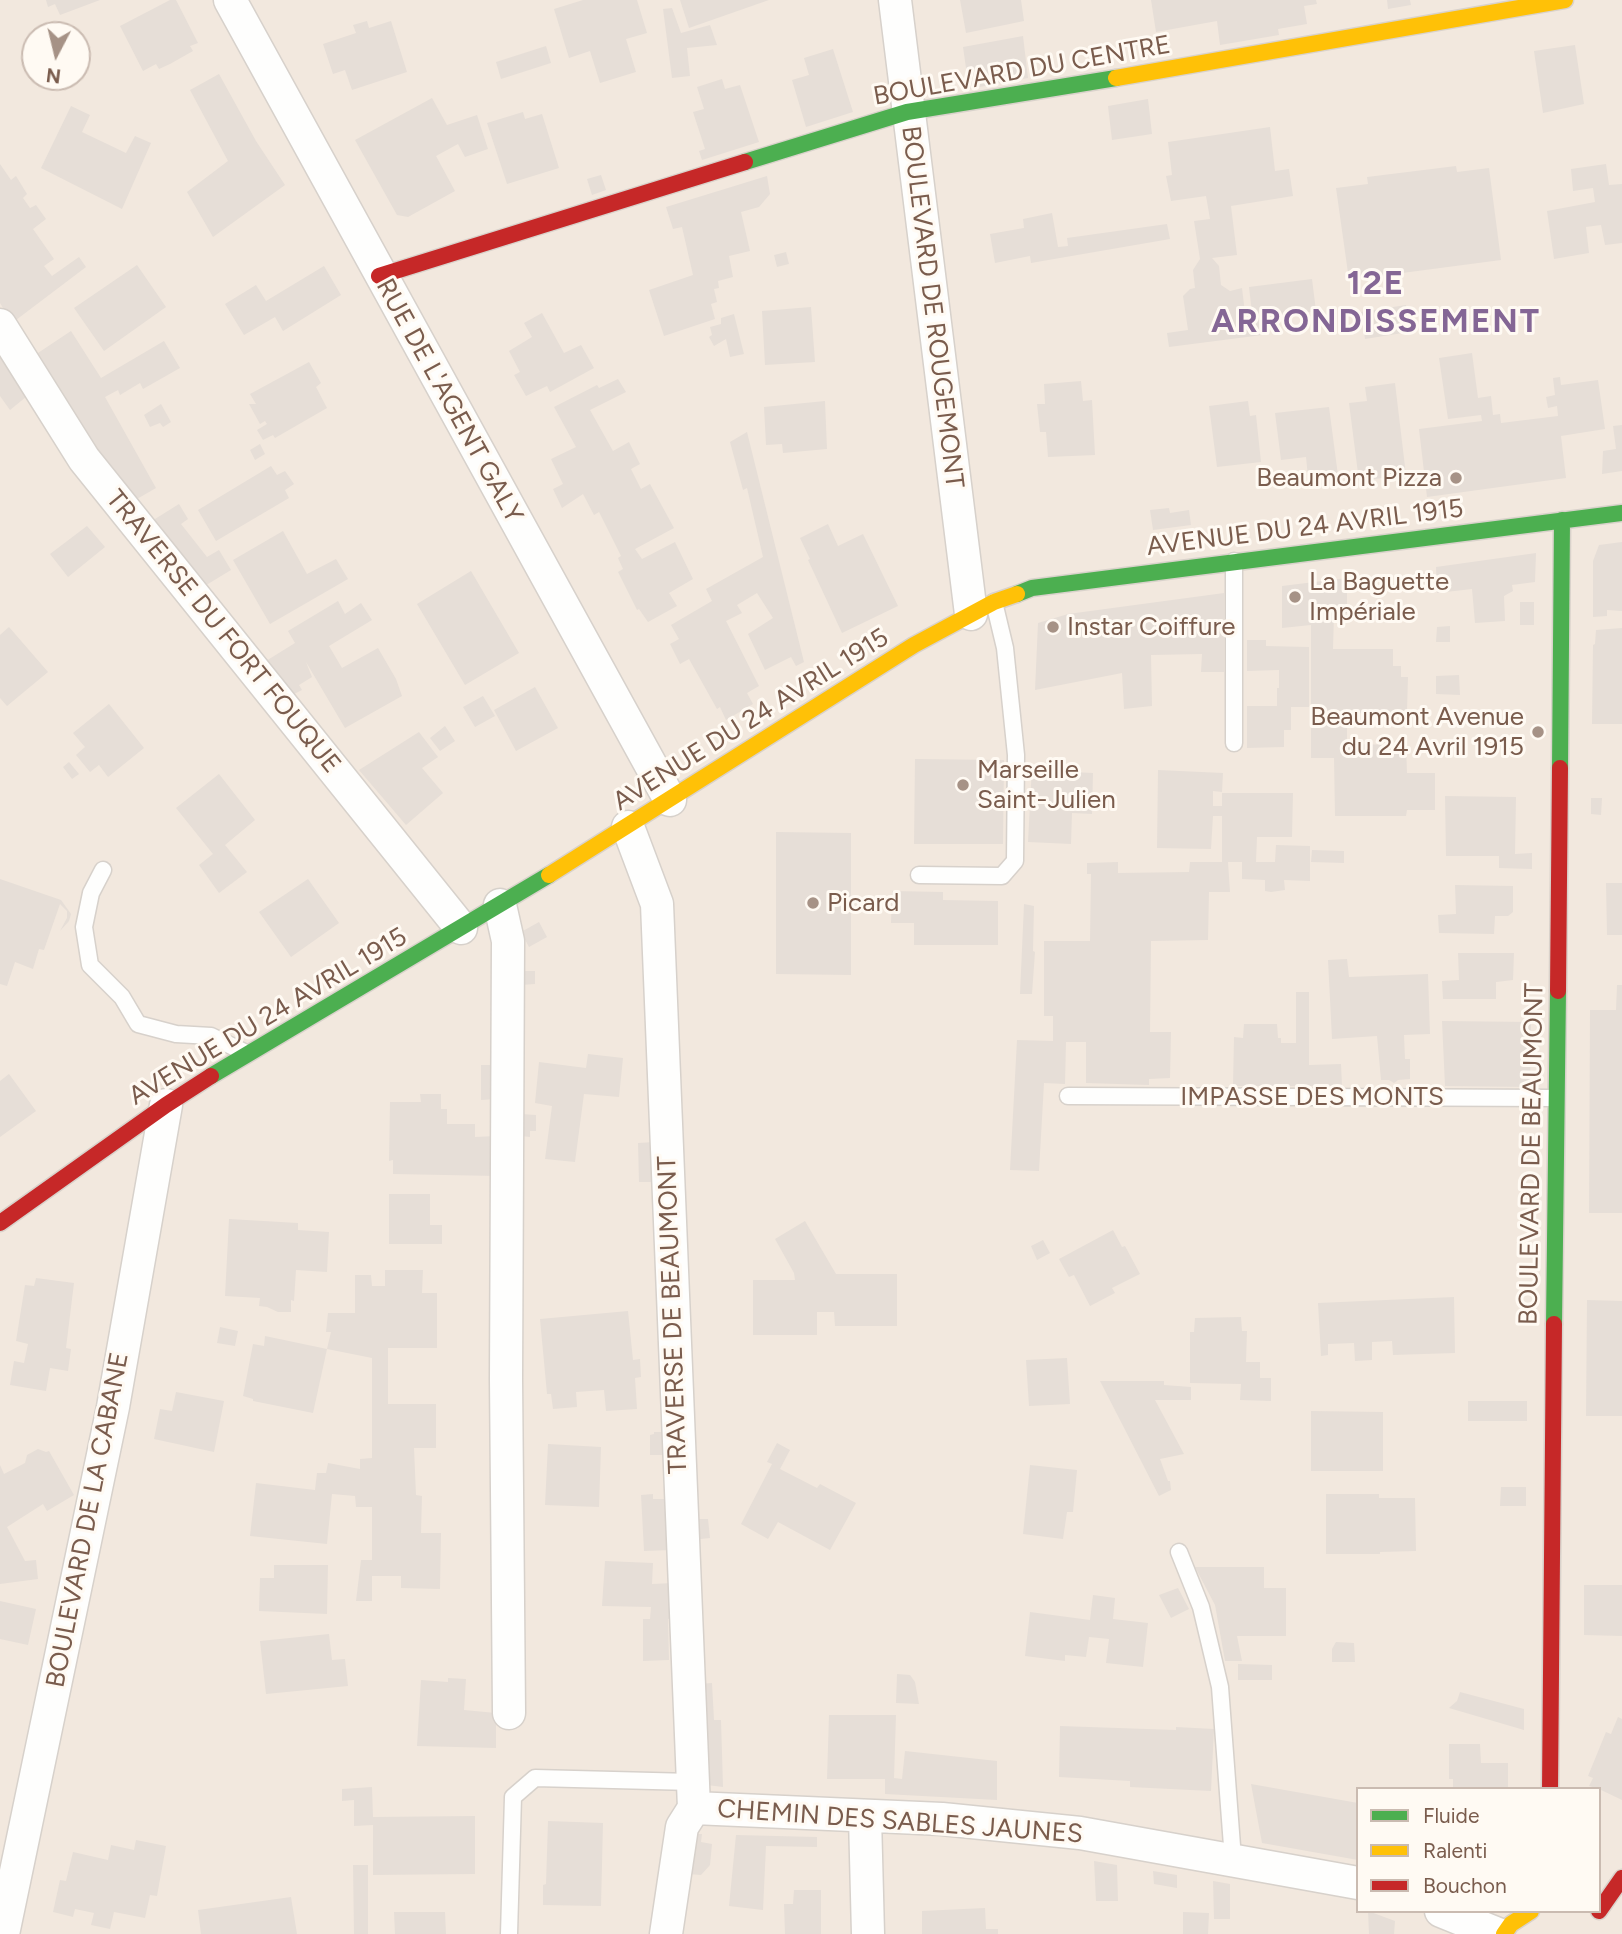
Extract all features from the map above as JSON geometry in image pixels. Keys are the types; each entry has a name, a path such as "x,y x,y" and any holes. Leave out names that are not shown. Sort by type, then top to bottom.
{"street":[{"name":"RUE DE L'AGENT GALY","path":"230,0 379,276 670,800"},
{"name":"BOULEVARD DE ROUGEMONT","path":"895,0 908,112 982,608"},
{"name":"BOULEVARD DU CENTRE","path":"379,276 908,112 975,103 1565,0"},
{"name":"TRAVERSE DU FORT FOUQUE","path":"0,325 84,459 461,928"},
{"name":"AVENUE DU 24 AVRIL 1915","path":"0,1223 166,1105 246,1053 500,905 903,652 982,608 1032,588 1622,513"},
{"name":"BOULEVARD DE BEAUMONT","path":"1550,1787 1562,520"},
{"name":"TRAVERSE DE BEAUMONT","path":"628,827 657,904 693,1795"},
{"path":"500,905 508,941 506,1379 509,1713"},
{"name":"BOULEVARD DE LA CABANE","path":"3,1934 113,1407 166,1105"},
{"name":"CHEMIN DES SABLES JAUNES","path":"666,1934 682,1827 693,1795 865,1816 942,1819 1080,1833 1356,1883"},
{"path":"865,1816 868,1934"},
{"path":"1601,1906 1622,1878"},
{"path":"1446,1913 1498,1934"},
{"path":"1504,1934 1511,1924 1528,1913"}],"lane":[{"path":"1234,561 1234,743"},
{"path":"919,875 1002,876 1015,861 1016,755 1005,648 982,608"},
{"path":"103,870 91,893 84,926 90,965 122,997 138,1024 176,1034 211,1036 246,1053"},
{"name":"IMPASSE DES MONTS","path":"1068,1096 1556,1098"},
{"path":"1179,1552 1201,1607 1220,1687 1233,1859"},
{"path":"509,1934 513,1797 536,1778 693,1795"}],"shaded area":[{"path":"0,0 1622,0 1622,1934 0,1934"}],"building":[{"path":"46,0 100,0 60,15 55,4 48,7"},
{"path":"170,0 176,0 198,43 190,46 193,51 170,64 159,69 156,64 143,71 120,26"},
{"path":"583,0 637,0 647,33 626,39 636,72 600,83 590,51 569,58 554,9"},
{"path":"680,0 769,0 689,28"},
{"path":"960,0 1021,0 1024,21 966,33"},
{"path":"1151,0 1316,0 1317,4 1304,6 1307,24 1278,29 1279,35 1220,45 1217,21 1156,32"},
{"path":"1387,0 1410,0 1411,5 1388,9"},
{"path":"672,8 681,33 710,25 717,45 687,48 690,76 672,78 663,9"},
{"path":"367,21 369,28 391,21 407,72 352,90 345,70 333,74 323,44 356,33 353,25"},
{"path":"1023,36 1028,78 969,89 963,47"},
{"path":"1575,45 1584,104 1543,113 1534,51"},
{"path":"546,46 551,63 501,79 496,62"},
{"path":"833,49 853,112 806,127 792,80 809,75 804,58"},
{"path":"219,74 256,141 285,185 213,237 187,192 228,161 190,90"},
{"path":"722,79 725,89 740,85 759,142 702,160 699,151 705,149 693,112 704,109 697,87"},
{"path":"432,98 447,125 477,115 488,149 465,157 458,144 436,156 455,191 408,217 397,215 355,140"},
{"path":"1148,99 1152,134 1112,140 1108,106"},
{"path":"71,106 90,115 82,132 126,153 135,136 151,143 122,209 41,168"},
{"path":"523,112 525,119 542,114 559,168 507,184 487,123"},
{"path":"1270,127 1275,171 1289,169 1293,196 1231,206 1237,255 1212,258 1219,266 1221,285 1230,291 1242,288 1246,322 1253,321 1249,287 1312,279 1316,311 1268,319 1270,334 1169,347 1167,333 1188,330 1183,296 1195,288 1193,270 1200,259 1194,221 1210,219 1206,196 1171,201 1166,176 1172,175 1168,142"},
{"path":"0,164 11,180 16,176 27,194 23,198 30,208 36,205 46,219 33,229 54,259 44,266 52,276 79,257 86,267 12,323 0,303"},
{"path":"1606,164 1609,185 1622,184 1622,243 1605,245 1601,225 1586,227 1589,253 1554,259 1547,211 1595,202 1593,188 1573,191 1571,169"},
{"path":"1456,166 1457,172 1489,168 1501,260 1349,280 1336,188 1368,184 1367,177"},
{"path":"601,175 606,190 592,195 587,179"},
{"path":"767,176 770,194 759,207 741,212 750,251 729,256 733,277 718,281 719,288 714,289 717,302 711,304 715,319 664,336 649,290 693,275 682,227 673,229 666,207"},
{"path":"1052,213 1058,247 1068,246 1067,238 1167,224 1170,239 1031,263 1030,256 995,263 990,234 1024,228 1023,219"},
{"path":"786,252 789,264 777,267 774,255"},
{"path":"137,265 166,307 104,351 74,308"},
{"path":"324,266 341,295 283,331 275,317 244,335 225,304 256,285 266,301"},
{"path":"1406,305 1409,332 1365,339 1361,312"},
{"path":"811,307 815,362 765,365 762,311"},
{"path":"542,313 564,353 581,345 594,368 550,392 547,386 526,396 514,375 520,372 509,351 532,337 524,323"},
{"path":"734,314 744,354 730,357 726,339 714,346 709,337 712,335 710,327 721,324 721,318"},
{"path":"71,331 101,378 164,341 180,368 143,389 140,383 120,395 118,390 105,397 156,488 130,503 32,357"},
{"path":"0,342 32,392 10,410 0,396"},
{"path":"1472,353 1478,398 1491,396 1493,415 1500,414 1501,423 1558,416 1557,406 1548,408 1546,397 1555,395 1553,378 1560,377 1561,385 1598,380 1605,429 1561,436 1566,478 1427,497 1419,429 1482,421 1481,415 1448,419 1439,358"},
{"path":"309,362 321,383 316,387 327,408 275,438 273,435 263,440 257,430 267,424 265,421 260,424 249,404 256,404 250,394"},
{"path":"618,379 626,392 590,410 613,451 629,442 640,464 631,469 641,489 650,484 674,528 635,549 642,559 675,542 693,579 669,593 677,606 648,622 639,609 637,610 618,572 623,569 618,558 621,556 599,512 594,515 583,494 562,508 553,489 563,484 551,459 576,447 554,407 597,385 599,388"},
{"path":"1081,381 1083,401 1092,400 1095,455 1048,457 1046,432 1040,432 1037,404 1045,404 1044,384"},
{"path":"1395,383 1406,475 1359,481 1349,403 1367,401 1365,387"},
{"path":"825,401 827,449 783,453 782,444 766,445 764,407"},
{"path":"1248,401 1250,416 1256,415 1261,462 1217,467 1209,406"},
{"path":"161,404 171,422 163,427 160,423 150,427 144,415"},
{"path":"1329,407 1339,483 1309,487 1306,457 1281,460 1275,413"},
{"path":"1622,425 1622,471 1602,474 1603,451 1616,449 1613,426"},
{"path":"747,432 804,662 796,666 791,657 765,670 748,634 773,618 757,593 737,605 742,613 726,621 759,686 747,693 753,704 726,720 689,659 680,664 670,644 679,639 671,625 712,601 706,589 763,557 747,488 743,490 730,442"},
{"path":"260,444 265,454 255,460 250,450"},
{"path":"271,466 277,475 285,471 294,484 285,490 289,498 216,541 198,510"},
{"path":"179,504 188,519 181,524 207,557 219,550 231,570 203,587 147,524"},
{"path":"1169,508 1170,513 1189,510 1191,525 1153,530 1150,510"},
{"path":"828,524 838,546 863,534 898,606 842,633 800,538"},
{"path":"87,526 105,547 68,577 50,554"},
{"path":"283,531 307,574 336,559 348,579 270,624 233,560"},
{"path":"1622,542 1622,611 1607,610 1607,616 1593,617 1593,561 1599,545"},
{"path":"1536,553 1535,582 1512,585 1513,591 1504,596 1505,621 1475,623 1472,589 1437,593 1436,567"},
{"path":"471,571 519,653 465,685 417,604"},
{"path":"1347,578 1347,613 1334,615 1333,649 1393,649 1393,666 1401,666 1401,677 1408,677 1407,711 1400,714 1347,713 1347,744 1406,745 1407,773 1435,773 1435,810 1407,810 1406,816 1335,816 1334,758 1311,758 1311,625 1282,628 1282,586"},
{"path":"1224,593 1224,672 1201,672 1202,654 1151,655 1152,706 1124,709 1122,673 1035,690 1038,623 1068,614"},
{"path":"338,601 345,614 361,603 372,620 329,646 342,668 378,648 396,679 402,696 345,728 306,662 312,677 299,685 302,690 294,694 266,661 295,643 288,631"},
{"path":"1520,602 1534,602 1534,625 1520,625"},
{"path":"1450,626 1450,642 1436,642 1437,627"},
{"path":"9,627 48,672 7,706 0,698 0,635"},
{"path":"1622,628 1622,724 1592,724 1593,645 1596,630"},
{"path":"1247,640 1266,640 1266,646 1309,647 1309,707 1291,707 1291,730 1284,730 1284,747 1247,748 1247,706 1277,706 1279,670 1247,671"},
{"path":"1459,675 1460,695 1436,694 1436,676"},
{"path":"535,687 558,728 516,751 494,710"},
{"path":"483,696 495,716 475,727 463,707"},
{"path":"109,704 144,748 108,777 99,765 90,772 76,755 85,747 73,733"},
{"path":"445,726 455,741 440,751 430,738"},
{"path":"419,732 438,757 422,768 443,793 406,825 359,770"},
{"path":"915,759 1004,760 1003,844 914,844"},
{"path":"69,762 79,774 72,779 63,767"},
{"path":"1032,766 1051,767 1051,771 1093,773 1092,814 1072,813 1071,844 1028,842"},
{"path":"1158,770 1223,773 1222,792 1213,791 1213,806 1222,806 1222,793 1293,793 1292,837 1257,837 1256,862 1275,862 1276,845 1310,846 1310,881 1284,880 1285,890 1265,891 1265,880 1242,879 1242,862 1228,862 1230,892 1209,892 1208,940 1151,941 1150,1032 1171,1032 1170,1078 1149,1079 1149,1085 1086,1083 1086,1042 1066,1042 1065,1084 1044,1083 1039,1171 1010,1170 1017,1040 1053,1041 1053,1016 1044,1016 1044,941 1090,941 1091,874 1087,874 1087,863 1118,862 1118,873 1189,872 1190,862 1222,862 1222,816 1213,816 1211,849 1157,848"},
{"path":"219,774 255,820 225,845 247,872 219,893 199,865 213,854 176,808"},
{"path":"1445,796 1516,797 1515,854 1532,853 1532,869 1499,868 1499,856 1446,856"},
{"path":"1591,798 1602,798 1601,815 1591,814"},
{"name":"Picard","path":"776,832 851,833 851,975 776,974"},
{"path":"1312,850 1344,851 1344,863 1311,862"},
{"path":"0,879 61,900 71,914 69,921 60,931 67,918 67,911 60,904 44,950 39,949 33,969 15,962 7,986 0,984"},
{"path":"308,879 339,923 291,957 259,912"},
{"path":"1606,883 1622,883 1622,935 1607,935"},
{"path":"1455,885 1513,886 1513,912 1508,916 1495,916 1494,934 1439,933 1438,915 1456,914"},
{"path":"892,891 943,892 943,900 998,901 998,945 914,945 914,923 891,923"},
{"path":"1024,904 1034,906 1032,994 1020,994"},
{"path":"539,922 547,937 529,947 521,932"},
{"path":"1458,953 1514,953 1513,980 1496,982 1496,999 1443,999 1442,981 1459,980"},
{"path":"1347,959 1349,977 1428,974 1430,1034 1404,1035 1405,1059 1410,1059 1410,1079 1394,1083 1381,1080 1377,1036 1332,1039 1328,960"},
{"path":"521,971 535,971 535,984 521,985"},
{"path":"1617,985 1622,985 1622,1213 1589,1213 1590,1010 1616,1010"},
{"path":"1296,992 1309,992 1309,1065 1341,1064 1342,1086 1233,1086 1234,1037 1243,1038 1244,1024 1277,1024 1281,1043 1296,1043"},
{"path":"1442,1021 1531,1022 1530,1087 1445,1086"},
{"path":"588,1054 623,1058 619,1097 584,1094 575,1162 545,1159 552,1106 535,1103 539,1062 586,1068"},
{"path":"481,1065 496,1065 496,1099 481,1100"},
{"path":"9,1074 36,1111 0,1137 0,1081"},
{"path":"420,1094 441,1094 441,1109 447,1109 447,1124 475,1124 475,1137 496,1136 497,1176 393,1174 393,1160 389,1161 390,1102 421,1102"},
{"path":"521,1114 536,1115 536,1131 530,1131 530,1137 521,1136"},
{"path":"655,1142 656,1182 639,1182 638,1143"},
{"path":"389,1194 430,1194 430,1225 442,1225 442,1244 389,1244"},
{"path":"229,1219 298,1223 298,1230 329,1232 327,1272 296,1270 291,1312 278,1312 259,1306 260,1298 225,1296"},
{"path":"805,1221 836,1274 897,1274 897,1326 835,1326 834,1312 817,1312 817,1335 753,1335 753,1280 795,1280 794,1273 775,1239"},
{"path":"1113,1230 1140,1274 1112,1288 1115,1293 1090,1306 1074,1275 1069,1277 1059,1259"},
{"path":"1043,1240 1050,1253 1037,1260 1031,1246"},
{"path":"385,1270 423,1270 422,1293 437,1293 437,1348 388,1348 388,1404 436,1404 436,1448 414,1448 416,1495 422,1496 421,1533 441,1533 440,1589 401,1588 401,1576 372,1576 372,1601 356,1601 361,1560 372,1560 372,1507 356,1507 355,1496 332,1494 327,1544 250,1536 256,1483 315,1490 317,1473 326,1473 328,1463 360,1469 360,1459 372,1458 372,1358 327,1349 331,1332 326,1332 328,1313 355,1313 355,1275 371,1275 372,1286 385,1286"},
{"path":"36,1278 74,1283 66,1348 71,1349 68,1371 50,1368 46,1391 10,1385 14,1361 24,1363 28,1344 16,1341 25,1285 34,1286"},
{"path":"1454,1297 1455,1353 1393,1355 1392,1341 1372,1342 1372,1360 1355,1361 1354,1343 1328,1344 1328,1355 1321,1356 1318,1303"},
{"path":"1587,1300 1622,1301 1622,1416 1586,1416"},
{"path":"628,1311 633,1360 640,1359 641,1377 635,1378 637,1409 606,1411 604,1390 576,1392 577,1407 553,1409 551,1394 547,1394 540,1319"},
{"path":"1241,1317 1242,1331 1247,1331 1246,1362 1260,1362 1260,1378 1271,1378 1271,1401 1240,1400 1241,1384 1190,1383 1190,1332 1194,1332 1195,1318"},
{"path":"220,1327 238,1331 235,1346 217,1343"},
{"path":"265,1336 327,1349 313,1413 253,1401 243,1396 253,1344 264,1346"},
{"path":"1067,1358 1070,1404 1029,1406 1026,1360"},
{"path":"1100,1381 1164,1381 1164,1385 1191,1387 1191,1400 1155,1400 1184,1454 1160,1459 1171,1490 1159,1496"},
{"path":"176,1392 224,1401 214,1452 154,1439 160,1409 172,1411"},
{"path":"1468,1401 1527,1401 1527,1421 1468,1421"},
{"path":"1311,1411 1383,1412 1383,1471 1311,1471"},
{"path":"654,1432 666,1432 667,1455 650,1455 650,1435"},
{"path":"777,1443 790,1450 780,1469 817,1488 820,1484 856,1503 830,1550 778,1522 768,1539 741,1524 772,1464 767,1462"},
{"path":"548,1444 601,1447 599,1507 545,1505"},
{"path":"38,1449 49,1451 74,1495 47,1511 43,1504 7,1527 25,1561 36,1560 38,1579 0,1584 0,1465 4,1474 25,1463 27,1455"},
{"path":"1030,1465 1077,1470 1073,1512 1067,1512 1063,1539 1023,1534"},
{"path":"1501,1487 1526,1487 1526,1506 1500,1506"},
{"path":"653,1494 653,1499 669,1499 672,1550 644,1551 641,1495"},
{"path":"1326,1494 1379,1494 1379,1498 1415,1498 1416,1551 1326,1554"},
{"path":"691,1519 708,1519 710,1538 692,1540"},
{"path":"605,1561 653,1563 652,1584 673,1583 675,1618 668,1619 669,1660 643,1661 643,1619 650,1619 651,1607 602,1606"},
{"path":"274,1565 328,1565 327,1614 259,1611 260,1578 274,1578"},
{"path":"1195,1567 1264,1567 1264,1588 1286,1588 1286,1636 1237,1636 1242,1661 1225,1661 1215,1605"},
{"path":"1584,1585 1622,1585 1622,1636 1584,1635"},
{"path":"1178,1588 1189,1609 1171,1618 1159,1595"},
{"path":"1093,1595 1115,1598 1113,1619 1148,1623 1143,1667 1106,1663 1109,1639 1089,1637 1086,1657 1065,1655 1065,1661 1025,1656 1030,1612 1090,1620"},
{"path":"0,1601 36,1609 28,1645 0,1639"},
{"path":"329,1634 332,1660 345,1659 348,1686 266,1694 260,1641"},
{"path":"1336,1642 1354,1643 1355,1662 1332,1662 1332,1649"},
{"path":"1238,1664 1272,1665 1272,1680 1238,1680"},
{"path":"897,1674 910,1675 915,1682 919,1704 896,1703"},
{"path":"448,1678 466,1679 464,1710 496,1713 496,1748 417,1746 421,1680 448,1682"},
{"path":"712,1683 714,1720 721,1720 723,1787 707,1785 699,1684"},
{"path":"1460,1692 1524,1709 1524,1730 1449,1708 1457,1701"},
{"path":"829,1715 896,1715 894,1778 902,1779 905,1751 997,1761 997,1800 885,1794 885,1779 827,1779"},
{"path":"1618,1717 1622,1719 1622,1800 1601,1790 1601,1787 1589,1786 1593,1778 1588,1776 1606,1732 1611,1734"},
{"path":"1060,1726 1214,1729 1211,1791 1130,1787 1130,1781 1059,1777"},
{"path":"1449,1744 1480,1744 1481,1763 1508,1763 1508,1787 1453,1787 1453,1779 1449,1779"},
{"path":"1251,1784 1356,1803 1356,1860 1262,1843"},
{"path":"372,1787 373,1817 475,1816 475,1874 373,1875 373,1825 354,1826 354,1800 342,1801 342,1789"},
{"path":"548,1821 603,1823 601,1906 543,1905"},
{"path":"693,1834 702,1834 701,1842 712,1844 710,1865 701,1875 688,1874"},
{"path":"736,1835 817,1837 817,1847 766,1846 763,1910 729,1906"},
{"path":"136,1840 166,1846 157,1896 150,1895 145,1918 114,1912 110,1929 91,1925 94,1913 75,1909 73,1917 53,1912 60,1880 66,1881 73,1852 108,1860 111,1845 134,1850"},
{"path":"1094,1861 1117,1865 1118,1901 1096,1901"},
{"path":"353,1865 368,1865 368,1934 354,1934"},
{"path":"1153,1871 1177,1875 1177,1888 1154,1884"},
{"path":"1213,1881 1230,1884 1230,1919 1214,1919"},
{"path":"794,1890 821,1890 821,1934 785,1934 784,1904 793,1904"},
{"path":"291,1897 297,1934 201,1934 198,1910"},
{"path":"985,1908 986,1929 998,1929 998,1934 922,1934 922,1911"},
{"path":"394,1912 445,1912 446,1934 395,1934"},
{"path":"1183,1912 1209,1913 1208,1934 1183,1934"},
{"path":"1368,1913 1395,1921 1394,1934 1369,1934"}],"traffic: fast":[{"path":"745,162 907,112 1116,78"},
{"path":"1017,594 1032,588 1622,513"},
{"path":"1560,768 1562,520"},
{"path":"211,1076 549,875"},
{"path":"1554,1324 1558,991"}],"traffic: slow":[{"path":"1116,78 1565,0"},
{"path":"549,875 914,645 994,602 1017,594"},
{"path":"1504,1934 1511,1924 1528,1913"}],"traffic: jam":[{"path":"379,276 745,162"},
{"path":"1558,991 1560,768"},
{"path":"0,1223 211,1076"},
{"path":"1550,1787 1554,1324"},
{"path":"1601,1908 1622,1878"}],"place":[{"name":"Beaumont Pizza","path":"1456,478"},
{"name":"La Baguette Impériale","path":"1295,597"},
{"name":"Instar Coiffure","path":"1053,627"},
{"name":"Beaumont Avenue du 24 Avril 1915","path":"1538,732"},
{"name":"Marseille Saint-Julien","path":"963,785"},
{"name":"Picard","path":"813,903"}],"district":[{"name":"12E ARRONDISSEMENT","path":"1376,303"}]}
